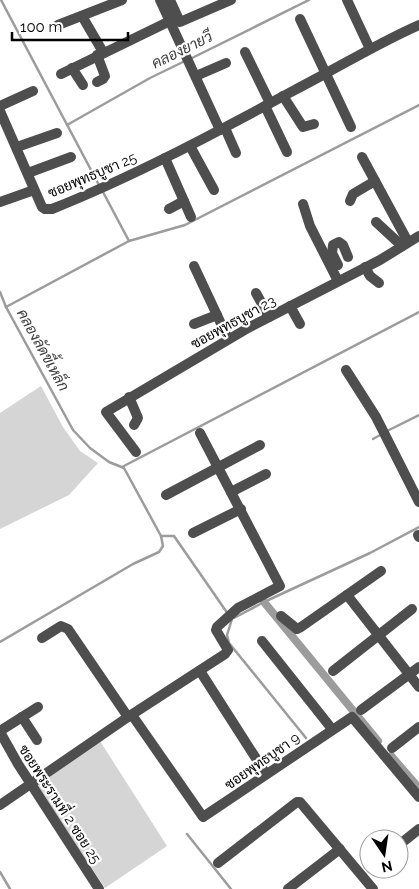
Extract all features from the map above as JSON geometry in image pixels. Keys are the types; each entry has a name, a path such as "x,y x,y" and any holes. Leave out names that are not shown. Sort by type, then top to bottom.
{"street":[{"path":"58,24 122,0"},
{"path":"160,0 222,129 236,153"},
{"path":"170,0 180,22 231,0"},
{"path":"347,0 370,49"},
{"path":"82,16 102,53 105,76 97,82"},
{"path":"300,19 351,126"},
{"path":"61,74 170,21"},
{"name":"ซอยพุทธบูชา 25","path":"0,111 42,207 52,209 93,193 190,146 370,49 419,25"},
{"path":"244,52 268,104 287,152"},
{"path":"102,53 117,56"},
{"path":"196,76 226,63"},
{"path":"72,68 83,86"},
{"path":"0,106 32,91"},
{"path":"283,96 303,127 314,124"},
{"path":"16,147 57,133"},
{"path":"190,146 214,190"},
{"path":"28,173 71,157"},
{"path":"362,157 405,244"},
{"path":"165,158 191,217"},
{"path":"350,201 353,194 375,181"},
{"path":"0,202 34,190"},
{"path":"169,210 184,201"},
{"path":"303,204 310,226 341,280"},
{"path":"376,222 405,244"},
{"name":"ซอยพุทธบูชา 23","path":"136,452 106,412 228,340 419,236"},
{"path":"341,280 332,253 333,245 340,242 348,257"},
{"path":"194,266 228,340"},
{"path":"365,267 370,276 379,282"},
{"path":"256,293 269,317"},
{"path":"290,306 300,324"},
{"path":"194,324 218,315"},
{"path":"346,370 376,418 419,502"},
{"path":"129,397 138,418 134,425"},
{"path":"0,805 225,654 228,650 216,630 238,608 280,586 200,433"},
{"path":"166,495 260,445"},
{"path":"232,492 266,474"},
{"path":"193,533 241,509"},
{"path":"281,616 297,629 381,571"},
{"path":"347,595 419,687"},
{"path":"333,671 412,608"},
{"path":"42,638 61,626 68,628 130,716"},
{"path":"262,640 332,729"},
{"path":"361,710 419,666"},
{"path":"200,671 266,774"},
{"path":"0,732 38,707"},
{"name":"ซอยพุทธบูชา 9","path":"130,716 203,816 332,729 353,717 419,797"},
{"path":"22,717 36,740"},
{"path":"392,748 419,727"},
{"name":"ซอยพระรามที่ 2 ซอย 25","path":"0,732 8,749 99,889"},
{"path":"218,862 301,802 340,849 359,866"},
{"path":"409,837 419,829"},
{"path":"288,889 340,849"}],"shaded area":[{"path":"41,386 63,427 80,451 98,463 69,495 0,529 0,413"},
{"path":"100,741 167,846 105,888 37,785"}],"waterway":[{"path":"1,0 100,187"},
{"name":"คลองยายวี","path":"190,59 309,0"},
{"name":"คลองยายวี","path":"67,125 150,78 185,61"},
{"name":"คลองลัดขี้เหล็ก","path":"0,642 133,564 159,552 163,546 161,536 124,468 109,462 90,448 73,430 6,307 129,241 185,225 419,105"},
{"path":"103,192 129,241"},
{"path":"0,292 6,307"},
{"path":"122,467 419,312"},
{"path":"387,431 419,415"},
{"path":"373,439 382,434"},
{"path":"234,618 370,553 419,527"},
{"path":"161,536 174,536 228,614"},
{"path":"264,602 378,741"},
{"path":"232,619 227,635 229,643 306,738"},
{"path":"391,756 419,788"},
{"path":"187,834 231,889"},
{"path":"0,872 10,889"}]}
